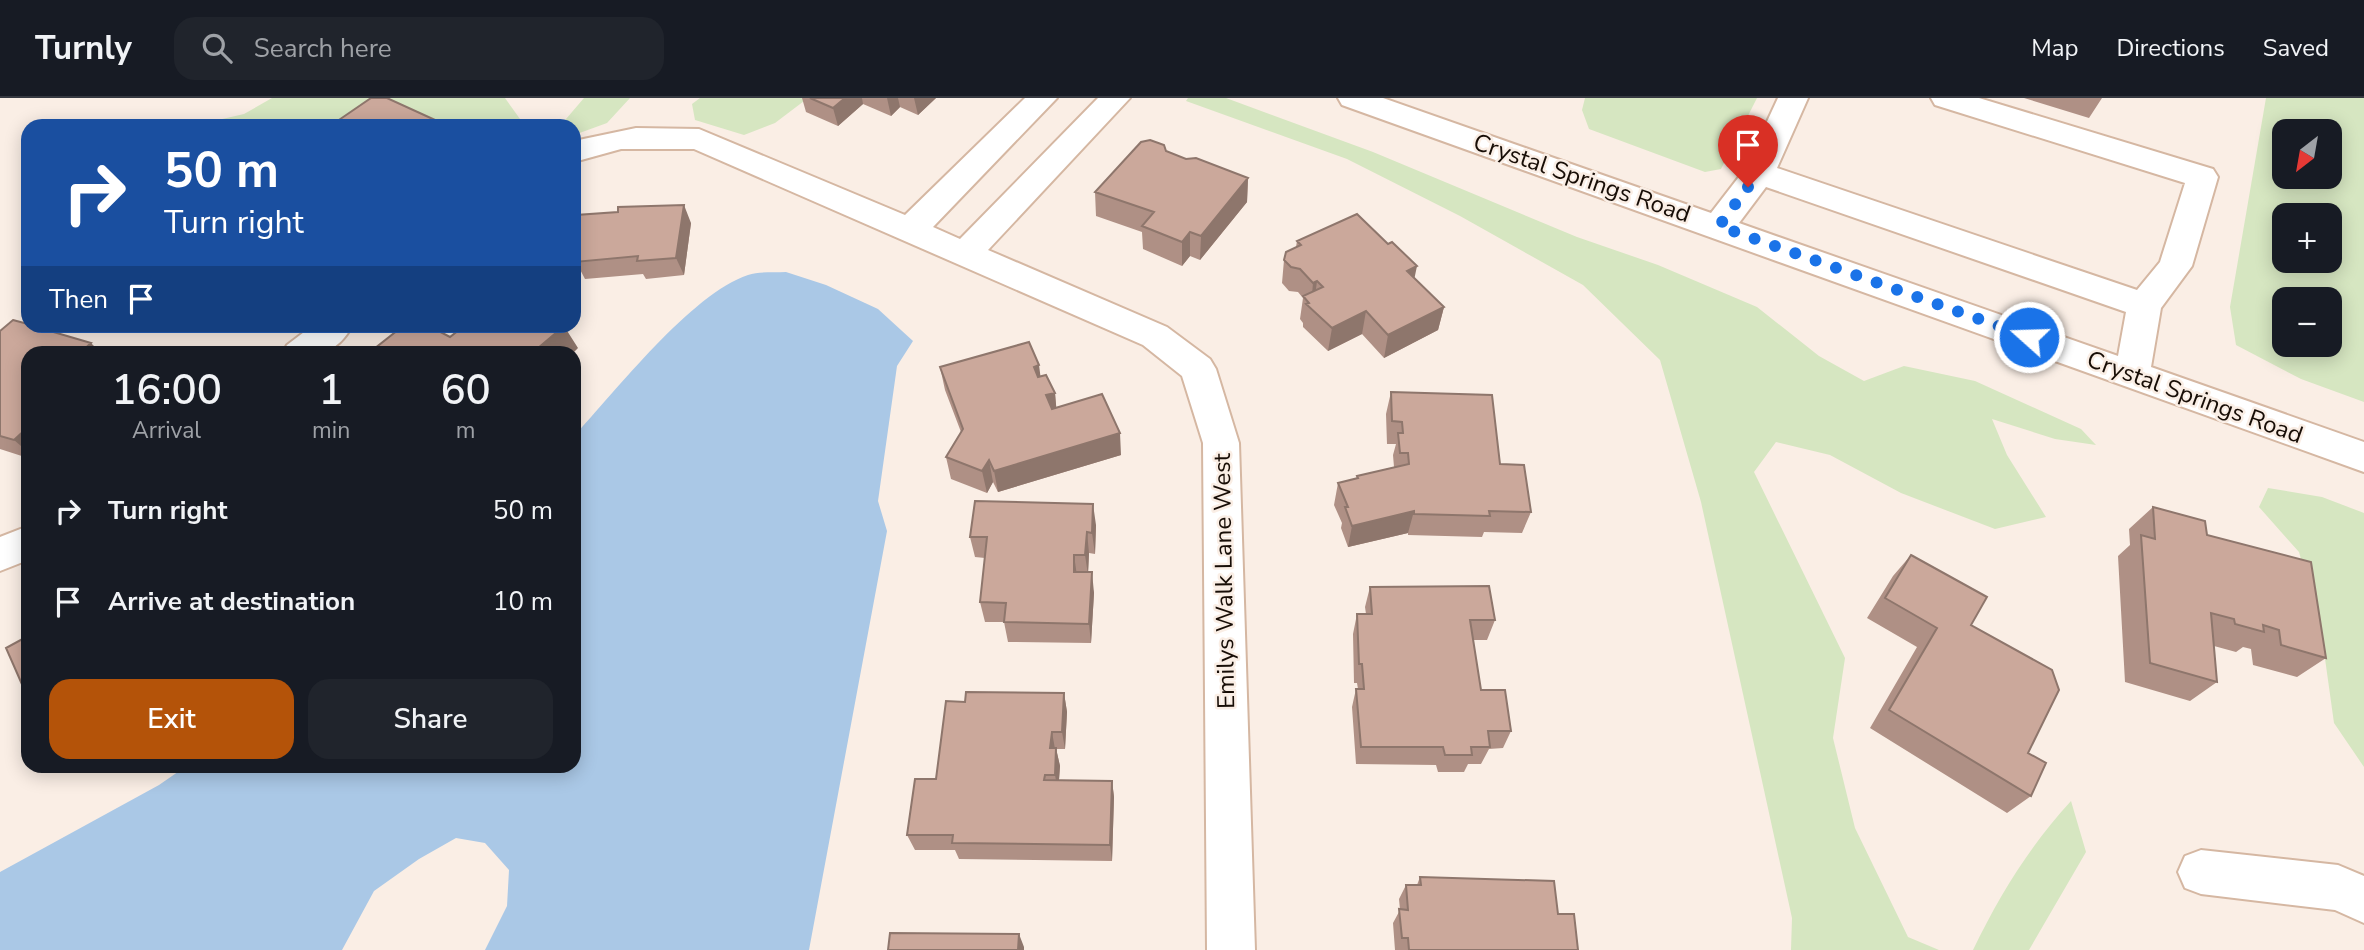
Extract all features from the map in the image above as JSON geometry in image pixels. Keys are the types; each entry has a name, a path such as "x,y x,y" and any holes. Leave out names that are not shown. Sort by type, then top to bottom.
{"street":[{"path":"911,229 1042,98"},
{"path":"966,253 1115,98"},
{"name":"Crystal Springs Road","path":"1353,98 2364,457"},
{"path":"1719,226 1759,173 1793,98"},
{"path":"1946,98 2202,177 2175,265 2144,305 2132,374"},
{"name":"Emilys Walk Lane West","path":"581,149 602,141 639,135 699,139 1155,336 1198,369 1221,443 1231,950"},
{"path":"1759,173 2144,305"},
{"path":"309,346 326,333"},
{"path":"0,555 21,545"},
{"path":"2201,872 2338,888 2364,900"}],"green space":[{"path":"272,98 505,98 520,119 222,119 244,114"},
{"path":"584,98 630,98 607,123 581,132 581,119 566,119"},
{"path":"700,98 808,98 775,123 744,135 695,120 692,104"},
{"path":"1188,98 1226,98 1373,152 1577,237 1658,265 1757,307 1819,356 1864,381 1904,366 1975,381 2081,429 2096,445 2055,439 1992,419 2007,455 2046,517 1995,529 1901,493 1830,455 1776,442 1754,472 1845,658 1833,738 1855,828 1908,937 1939,950 1791,950 1792,918 1701,502 1660,360 1583,285 1460,216 1347,159 1186,101"},
{"path":"1585,98 1757,98 1721,169 1705,172 1589,129 1582,110"},
{"path":"2266,98 2364,98 2364,402 2301,379 2236,345 2230,307"},
{"path":"2268,488 2322,497 2364,513 2364,767 2334,723 2321,630 2299,552 2259,507"},
{"path":"2071,801 2086,852 2029,950 1973,950 2016,872"}],"water":[{"path":"786,272 826,285 878,309 913,341 897,366 878,501 887,531 809,950 485,950 507,906 509,870 485,843 456,838 419,859 374,891 342,950 0,950 0,872 176,773 581,773 581,428 679,322 726,286 748,275"}],"building":[{"path":"371,98 387,98 433,119 340,119"},
{"path":"810,98 845,98 833,108"},
{"path":"1150,140 1164,145 1166,151 1186,159 1196,158 1248,178 1201,236 1190,232 1182,242 1142,226 1154,212 1095,192 1141,142"},
{"path":"684,205 676,258 637,261 638,256 581,261 581,215 618,212 618,207"},
{"path":"1357,214 1388,244 1392,242 1417,266 1407,271 1444,307 1388,335 1366,311 1332,328 1306,304 1309,303 1303,296 1323,287 1317,281 1313,283 1300,269 1291,267 1284,260 1286,252 1301,245 1297,241"},
{"path":"13,320 21,322 21,333 57,333 91,343 88,346 21,346 21,434 14,440 0,436 0,331"},
{"path":"394,333 442,333 450,337 455,333 556,333 540,346 378,346"},
{"path":"1029,342 1039,365 1034,367 1038,377 1046,375 1055,393 1046,395 1052,409 1102,394 1120,433 994,471 989,460 982,471 946,457 963,429 940,367"},
{"path":"1391,392 1492,395 1500,464 1524,465 1531,512 1489,511 1490,516 1414,514 1414,511 1352,526 1338,483 1409,464 1408,453 1400,453 1398,433 1403,433 1402,422 1392,421"},
{"path":"975,501 1093,504 1092,533 1087,532 1085,555 1074,555 1074,572 1092,572 1089,624 1004,622 1006,603 980,602 987,537 970,537"},
{"path":"2153,507 2205,521 2207,535 2311,562 2326,658 2281,645 2279,630 2263,625 2264,632 2235,624 2234,619 2211,613 2217,682 2150,663 2141,535 2155,539"},
{"path":"1911,555 1987,597 1971,625 2052,670 2059,690 2028,753 2046,763 2031,796 1889,710 1937,628 1885,598"},
{"path":"1489,586 1495,620 1470,620 1481,690 1505,690 1511,731 1488,731 1490,747 1471,747 1472,755 1445,755 1443,747 1361,747 1356,689 1364,689 1362,664 1359,664 1357,614 1372,614 1370,587"},
{"path":"21,640 21,682 6,648"},
{"path":"966,692 1064,693 1062,732 1052,732 1050,748 1056,748 1055,775 1045,775 1044,780 1112,781 1110,845 952,843 953,835 907,835 915,779 936,779 946,701 965,702"},
{"path":"1420,877 1554,881 1558,914 1574,914 1578,950 1409,950 1408,938 1402,938 1399,909 1408,910 1406,885 1421,885"},
{"path":"890,933 1019,934 1018,950 888,950"}],"route":[{"path":"1748,187 1719,226 2029,337"}]}
